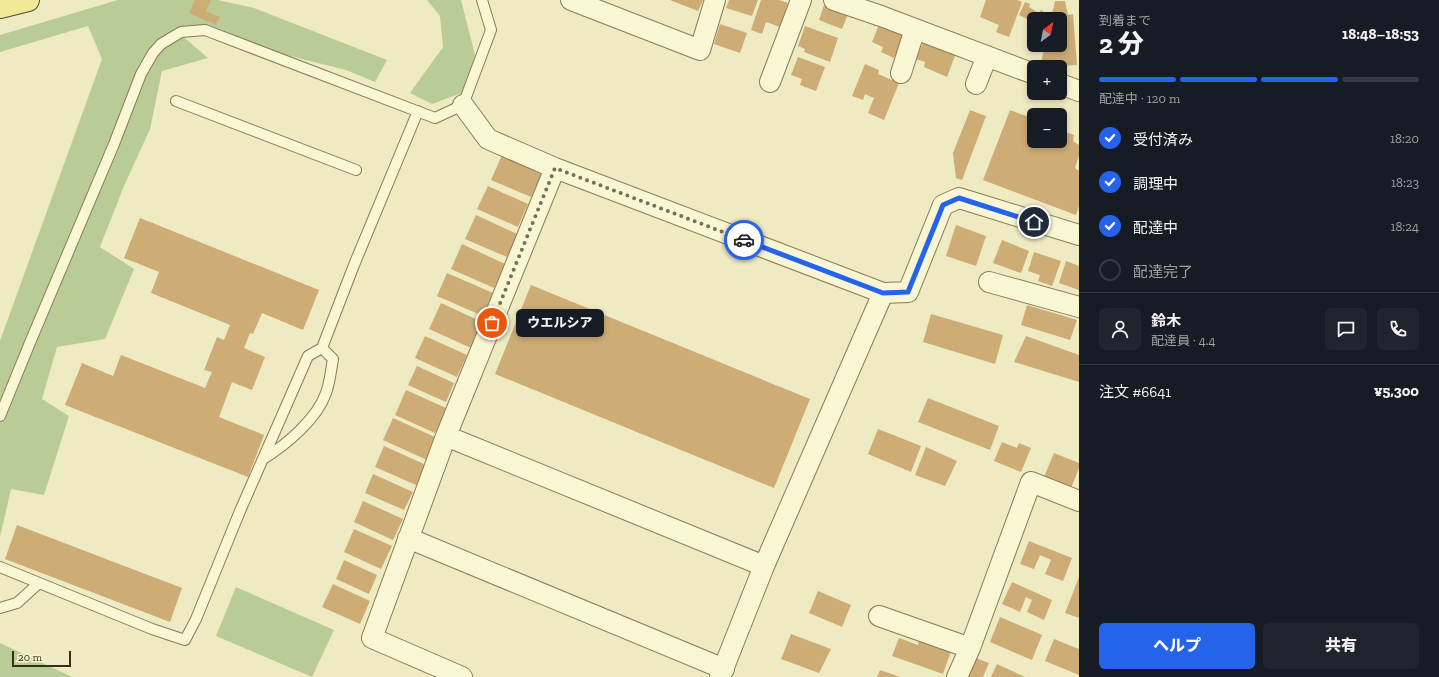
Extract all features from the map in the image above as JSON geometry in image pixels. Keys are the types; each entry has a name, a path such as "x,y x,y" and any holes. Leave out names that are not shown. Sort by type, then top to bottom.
{"main road":[{"path":"0,7 28,0"}],"street":[{"path":"571,0 700,50 715,0"},
{"path":"770,82 801,0"},
{"path":"834,0 1027,71"},
{"path":"900,73 915,29"},
{"path":"976,84 987,56"},
{"path":"1067,87 1079,91"},
{"path":"464,105 488,139 555,168 883,293 908,292 943,205 959,198 1079,236"},
{"path":"462,677 372,638 446,436 555,168"},
{"path":"989,282 1079,307"},
{"path":"408,538 722,673 764,566 883,293"},
{"path":"446,436 764,566"},
{"path":"957,677 970,648 1031,482 1079,500"},
{"path":"879,616 970,648"}],"lane":[{"path":"0,416 114,144 141,74 153,53 162,44 181,32 205,30 435,118 464,105 491,30 482,0"},
{"path":"176,101 356,170"},
{"path":"0,568 152,629 185,640 196,619 240,510 308,356 322,348 354,265 418,111"},
{"path":"263,460 275,452 310,420 326,393 333,359 322,348"},
{"path":"0,608 17,603 40,583"}],"green space":[{"path":"118,0 218,0 254,8 387,60 375,82 346,70 234,42 200,31 173,28 208,58 162,71 150,129 124,186 100,247 134,269 105,339 57,347 42,399 69,416 44,495 11,489 0,537 0,341 102,59 88,26 0,52 0,35"},
{"path":"427,0 461,0 475,55 464,92 432,104 410,93 443,47 440,16"},
{"path":"236,587 334,630 312,677 216,636"},
{"path":"0,643 68,675 73,677 0,677"}],"building":[{"path":"195,0 211,0 206,11 220,17 216,25 189,13"},
{"path":"670,0 703,0 698,11"},
{"path":"729,0 758,0 752,16 726,8"},
{"path":"761,0 779,0 788,3 780,27 766,22 762,34 751,30"},
{"path":"986,0 1017,0 1022,2 1009,37 996,32 999,25 980,17"},
{"path":"1055,1 1065,1 1068,15 1073,14 1077,65 1067,66 1067,60 1042,60 1043,52 1067,52 1067,12 1053,12"},
{"path":"1025,2 1030,4 1029,7 1037,12 1027,12 1027,19 1019,15"},
{"path":"824,5 848,14 842,29 819,20"},
{"path":"720,24 747,33 740,53 714,44"},
{"path":"879,25 904,36 894,58 881,52 883,47 872,42"},
{"path":"805,26 838,38 830,62 804,52 805,49 798,46"},
{"path":"924,40 956,53 947,77 924,67 925,62 916,59"},
{"path":"798,57 825,67 816,91 800,85 802,79 791,75"},
{"path":"865,64 879,70 878,74 899,83 884,120 868,113 874,98 865,94 863,100 852,96"},
{"path":"970,110 986,116 962,180 956,178 953,153"},
{"path":"1010,110 1027,116 1027,148 1067,148 1067,132 1074,135 1073,141 1079,145 1079,156 1075,168 1079,171 1079,206 1076,215 983,180"},
{"path":"502,155 542,173 531,197 491,180"},
{"path":"488,186 528,204 518,227 477,209"},
{"path":"476,215 517,234 507,257 465,239"},
{"path":"140,218 319,290 303,330 262,313 253,334 250,333 244,348 265,357 252,390 232,382 219,417 264,435 248,477 65,405 82,363 113,376 121,355 205,388 212,372 204,370 217,337 224,340 230,325 151,293 159,272 124,258"},
{"path":"956,225 986,236 976,266 946,256"},
{"path":"1002,240 1029,251 1021,273 993,263"},
{"path":"462,244 505,264 494,288 451,269"},
{"path":"1034,252 1061,261 1052,286 1038,281 1040,275 1028,271"},
{"path":"1066,261 1079,266 1079,290 1059,283"},
{"path":"447,273 493,293 483,316 437,296"},
{"path":"531,285 810,399 774,488 495,374"},
{"path":"441,303 482,322 471,348 429,329"},
{"path":"1027,305 1077,320 1070,340 1021,325"},
{"path":"931,314 1003,335 995,364 923,342"},
{"path":"425,336 467,355 457,377 415,358"},
{"path":"1026,336 1079,355 1079,382 1014,362"},
{"path":"417,366 454,383 446,402 408,385"},
{"path":"406,390 446,408 435,433 395,415"},
{"path":"928,398 999,426 990,450 918,422"},
{"path":"393,418 437,438 427,460 383,440"},
{"path":"878,429 921,446 911,472 868,454"},
{"path":"1002,442 1017,448 1019,443 1031,448 1021,472 994,461"},
{"path":"384,446 426,465 416,485 375,467"},
{"path":"926,447 957,461 945,486 915,475"},
{"path":"1054,453 1079,463 1079,468 1071,488 1044,477"},
{"path":"373,474 413,492 404,510 365,493"},
{"path":"363,501 403,519 393,540 354,522"},
{"path":"17,525 182,588 170,622 5,559"},
{"path":"354,529 392,546 381,569 344,552"},
{"path":"1029,541 1072,558 1063,581 1045,574 1051,560 1040,555 1034,569 1020,564"},
{"path":"344,560 377,575 369,594 336,579"},
{"path":"1079,577 1079,618 1065,613"},
{"path":"1012,582 1052,600 1044,620 1027,612 1032,600 1026,597 1020,612 1002,604"},
{"path":"333,584 370,601 360,624 322,607"},
{"path":"818,591 851,605 842,627 809,613"},
{"path":"1000,617 1042,635 1032,660 990,642"},
{"path":"791,634 831,649 819,673 781,659"},
{"path":"899,638 918,645 919,640 951,651 943,674 892,656"},
{"path":"1054,639 1079,649 1079,675 1045,661"},
{"path":"973,657 989,663 983,677 965,677"},
{"path":"997,664 1025,677 991,677"},
{"path":"880,670 900,677 877,677"}],"way so far":[{"path":"492,323 555,168 744,240"}],"place":[{"name":"ウエルシア","path":"492,323"}],"route":[{"path":"744,240 883,293 908,292 943,205 959,198 1034,222"}]}
